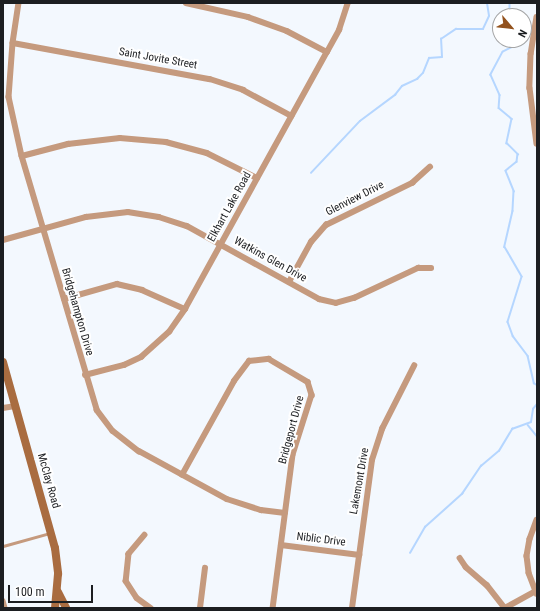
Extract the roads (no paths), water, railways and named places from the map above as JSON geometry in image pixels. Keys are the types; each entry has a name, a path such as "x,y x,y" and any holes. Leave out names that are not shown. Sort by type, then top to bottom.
{"main road":[{"name":"McClay Road","path":"3,362 58,560 58,592 55,608"},
{"path":"58,592 66,608"}],"street":[{"name":"Bridgehampton Drive","path":"19,3 13,43 9,97 22,156 85,375 97,410 113,431 139,451 182,475 239,504 285,513"},
{"path":"186,3 248,17 287,31 327,52"},
{"name":"Elkhart Lake Road","path":"85,375 124,365 141,357 169,332 185,309 339,30 348,3"},
{"path":"537,17 530,88 537,144"},
{"name":"Saint Jovite Street","path":"13,43 210,79 243,90 292,116"},
{"path":"22,156 68,144 120,138 166,142 207,154 257,178"},
{"name":"Glenview Drive","path":"289,282 311,242 326,225 412,182 430,167"},
{"name":"Watkins Glen Drive","path":"3,240 86,217 128,212 159,217 187,226 320,299 336,303 354,298 418,268 431,268"},
{"path":"64,299 117,284 142,290 185,309"},
{"name":"Bridgeport Drive","path":"182,475 244,365 254,359 269,360 302,376 308,382 312,395 293,455 273,608"},
{"name":"Lakemont Drive","path":"352,608 369,475 377,444 414,366"},
{"path":"3,408 16,406"},
{"path":"460,558 505,608 536,592 529,573 527,556 530,539 537,520"},
{"path":"145,535 130,554 126,563 126,581 137,598 151,608"},
{"name":"Niblic Drive","path":"281,545 359,555"},
{"path":"200,608 205,568"},
{"path":"3,601 5,608"}],"lane":[{"path":"3,546 51,533"}],"waterway":[{"path":"311,173 360,121 395,95 402,86 417,79 423,73 429,58 442,57 441,39 456,29 483,29 489,16 487,3"},
{"path":"510,3 510,8"},
{"path":"511,48 503,52 491,75 500,95 499,108 512,119 507,143 518,154 517,162 506,171 514,191 513,211 505,247 522,277 508,322 513,336 528,356 534,383 537,385"},
{"path":"410,553 425,527 462,494 481,466 499,451 512,429 531,422 533,409 537,404"},
{"path":"528,425 537,436"}]}
